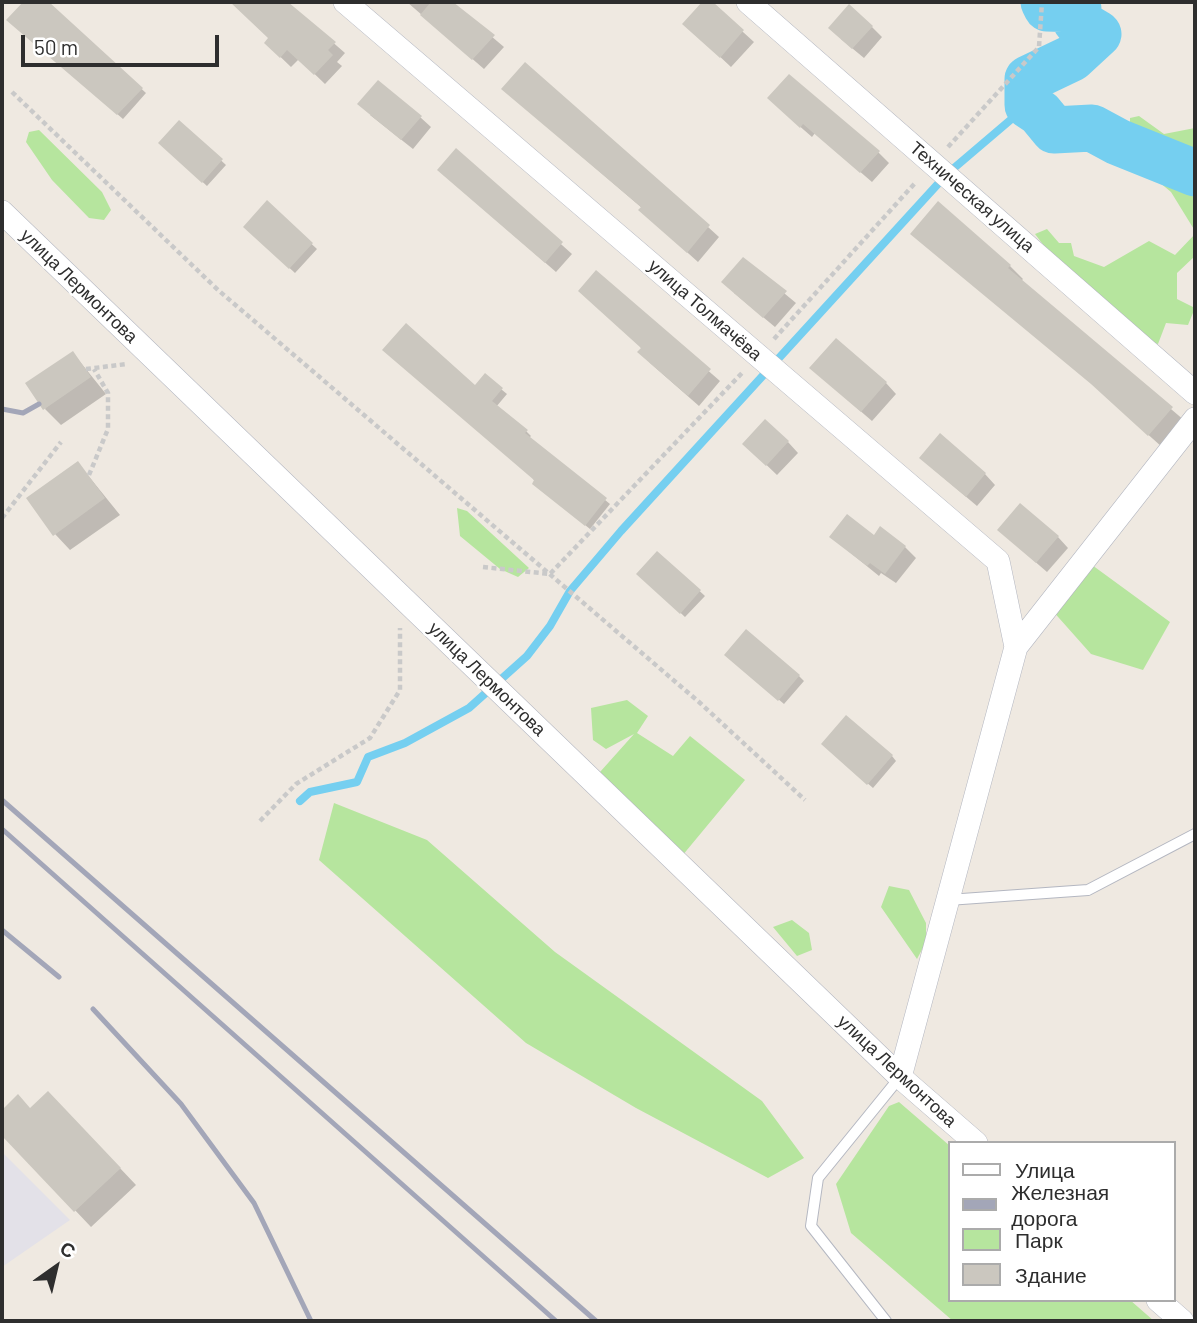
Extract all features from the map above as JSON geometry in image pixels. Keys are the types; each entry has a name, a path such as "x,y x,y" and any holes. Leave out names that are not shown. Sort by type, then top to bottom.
{"street":[{"name":"улица Толмачёва","path":"345,2 998,561 1016,647"},
{"name":"Техническая улица","path":"748,2 1195,393"},
{"name":"улица Лермонтова","path":"2,212 900,1077 974,1141"},
{"path":"900,1077 1016,647 1195,419"},
{"path":"1160,1302 1182,1321"}],"lane":[{"path":"948,900 1088,890 1195,834"},
{"path":"886,1321 811,1226 818,1178 900,1077"}],"path":[{"path":"550,574 759,356 1039,47 1042,2"},
{"path":"12,92 218,290 699,702 805,800"},
{"path":"86,369 156,360"},
{"path":"89,475 107,429 108,393 94,369"},
{"path":"2,518 61,442"},
{"path":"483,568 550,574"},
{"path":"260,821 296,784 370,738 400,690 401,596"}],"shaded area":[{"path":"2,1152 70,1220 2,1267"}],"green space":[{"path":"1139,116 1164,134 1195,128 1195,231 1171,192 1129,157 1133,139 1148,139 1139,131 1130,129 1130,118"},
{"path":"39,130 102,192 111,210 104,220 89,218 52,180 26,142 29,132"},
{"path":"1047,229 1059,243 1071,243 1074,256 1104,267 1149,241 1175,255 1195,234 1195,256 1177,273 1177,299 1195,308 1188,325 1166,323 1158,344 1147,341 1065,264 1053,258 1035,234"},
{"path":"457,508 467,511 529,568 518,577 500,569 460,536"},
{"path":"1092,565 1170,622 1143,670 1091,654 1051,609"},
{"path":"627,700 648,716 637,733 673,756 690,736 745,780 682,856 600,772 634,734 606,749 593,740 591,708"},
{"path":"334,803 427,840 555,952 762,1101 804,1158 768,1178 636,1108 526,1043 319,860"},
{"path":"889,886 909,890 926,923 926,942 917,959 881,907"},
{"path":"792,920 809,933 812,950 797,956 773,927"},
{"path":"899,1102 948,1144 948,1302 1132,1302 1154,1321 953,1321 851,1233 836,1184 889,1106"}],"building":[{"path":"23,2 49,2 143,88 117,115 6,20"},
{"path":"230,2 288,2 336,42 328,50 333,55 314,75 287,50 280,58 264,43 268,38"},
{"path":"431,2 453,2 495,35 472,60 420,15"},
{"path":"702,2 713,2 744,30 720,58 682,24"},
{"path":"849,4 873,26 852,49 828,28"},
{"path":"525,62 710,225 687,253 638,210 641,207 501,89"},
{"path":"789,74 880,151 860,173 803,124 800,128 767,98"},
{"path":"378,80 422,116 401,140 357,104"},
{"path":"179,120 223,159 202,183 158,143"},
{"path":"456,148 563,242 545,263 437,170"},
{"path":"267,200 313,243 289,269 243,227"},
{"path":"938,201 1011,265 1008,268 1173,407 1148,436 1091,384 910,234"},
{"path":"743,257 787,291 763,318 721,282"},
{"path":"596,270 711,369 688,396 637,352 641,348 578,291"},
{"path":"406,323 475,385 485,373 503,388 492,401 528,430 525,433 607,498 585,526 532,484 534,480 382,350"},
{"path":"836,338 887,382 861,412 809,368"},
{"path":"73,351 91,377 43,410 25,383"},
{"path":"765,419 789,441 766,466 742,444"},
{"path":"940,433 986,473 966,497 919,458"},
{"path":"78,461 105,498 53,536 26,498"},
{"path":"1020,503 1059,536 1036,563 997,530"},
{"path":"847,514 874,535 880,526 906,546 885,574 870,563 867,566 829,537"},
{"path":"657,551 701,590 680,614 636,574"},
{"path":"746,629 800,675 778,701 724,655"},
{"path":"846,715 893,755 867,785 821,744"},
{"path":"48,1091 121,1168 74,1212 2,1136 2,1110 18,1094 30,1108"}],"waterway":[{"path":"1044,2 1047,8 1078,9 1076,21 1098,34 1072,58 1028,79 1028,105 1040,113 1054,130 1092,128 1118,142 1195,173"},
{"path":"300,801 310,792 357,782 368,757 405,743 469,708 527,656 550,626 570,591 621,531 947,174 1028,105"}],"railway":[{"path":"2,409 23,413 39,404"},
{"path":"2,800 596,1321"},
{"path":"2,829 556,1321"},
{"path":"2,930 59,977"},
{"path":"93,1009 181,1104 254,1203 311,1321"}]}
